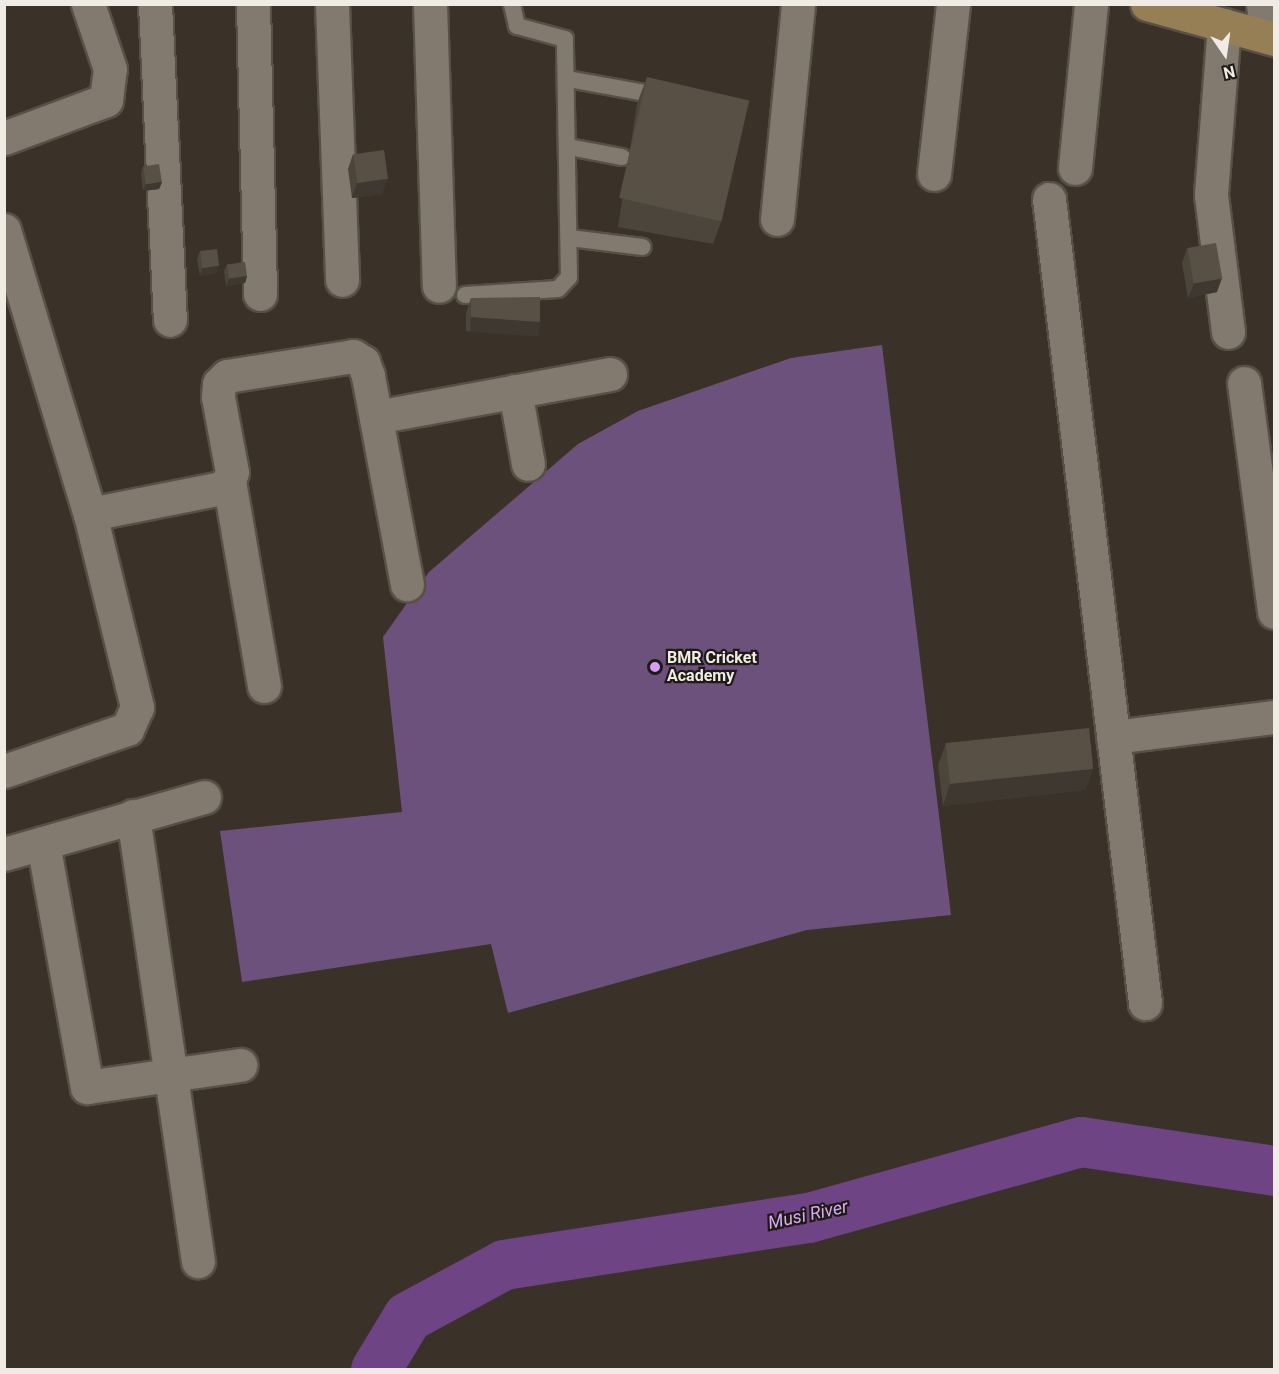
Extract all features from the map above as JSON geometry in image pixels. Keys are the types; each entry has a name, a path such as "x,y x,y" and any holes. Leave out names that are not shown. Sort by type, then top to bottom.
{"street":[{"path":"4,138 106,100 110,69 88,4"},
{"path":"155,4 170,320"},
{"path":"253,4 260,294"},
{"path":"332,4 342,280"},
{"path":"430,4 452,290"},
{"path":"777,219 798,4"},
{"path":"934,174 953,4"},
{"path":"1075,168 1091,4"},
{"path":"1147,4 1224,25 1268,26"},
{"path":"1224,25 1211,195 1228,332"},
{"path":"1049,199 1145,1003"},
{"path":"4,230 90,514 138,707 127,729 7,762"},
{"path":"264,686 229,481 232,472 219,397 219,384 227,376 353,356 363,362 376,417 407,584"},
{"path":"376,417 610,374"},
{"path":"1244,383 1275,612"},
{"path":"515,391 528,464"},
{"path":"90,514 221,488 229,481"},
{"path":"1113,738 1275,717"},
{"path":"4,854 204,797"},
{"path":"133,816 198,1261"},
{"path":"43,843 87,1087 240,1065"}],"lane":[{"path":"452,290 558,289 569,277 566,39 517,26 512,4"},
{"path":"568,79 684,100"},
{"path":"569,147 622,157"},
{"path":"570,238 642,248"}],"shaded area":[{"name":"BMR Cricket Academy","path":"882,345 951,915 807,930 508,1013 491,944 242,982 220,831 402,812 383,637 429,572 578,444 638,411 791,358"}],"building":[{"path":"647,77 749,101 721,221 619,198"},
{"path":"384,150 388,179 357,183 353,154"},
{"path":"159,164 162,182 146,184 143,167"},
{"path":"1216,243 1222,278 1194,283 1187,248"},
{"path":"217,249 219,266 202,268 200,251"},
{"path":"245,262 247,276 229,278 227,265"},
{"path":"540,297 540,322 471,317 471,298"},
{"path":"1089,728 1093,769 950,784 946,743"}],"waterway":[{"name":"Musi River","path":"376,1370 408,1317 504,1265 809,1218 1081,1142 1274,1171"}],"place":[{"name":"BMR Cricket Academy","path":"655,667"}]}
